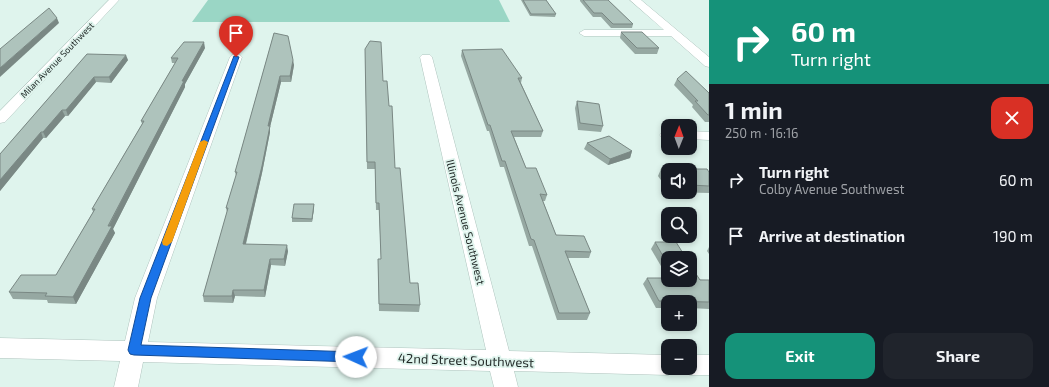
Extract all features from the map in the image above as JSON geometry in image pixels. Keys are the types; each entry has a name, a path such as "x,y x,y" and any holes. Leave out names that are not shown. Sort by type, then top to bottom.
{"street":[{"name":"Milan Avenue Southwest","path":"0,119 114,0"},
{"path":"635,0 709,63"},
{"path":"584,33 674,33"},
{"path":"126,387 146,298 236,57"},
{"name":"Illinois Avenue Southwest","path":"426,57 506,387"},
{"path":"697,135 709,136"},
{"name":"42nd Street Southwest","path":"0,348 134,350 661,365"},
{"path":"697,365 709,365"}],"green space":[{"path":"208,0 499,0 510,22 192,22"}],"building":[{"path":"523,0 546,0 556,14 531,14"},
{"path":"583,0 608,0 633,24 613,24 602,13 594,13"},
{"path":"49,8 57,18 0,68 0,49"},
{"path":"621,32 642,32 659,48 637,48"},
{"path":"274,33 288,36 293,60 290,76 280,76 268,126 270,126 262,166 243,244 287,245 284,259 270,259 264,290 233,290 232,296 203,296 228,208 226,208 237,172 235,172"},
{"path":"370,41 381,42 383,81 387,81 389,106 392,106 395,168 400,168 410,283 418,283 420,305 379,304 378,259 381,259 379,203 376,203 375,162 367,162 365,49"},
{"path":"184,42 204,42 182,81 184,81 108,226 112,226 73,297 45,296 47,293 9,292 21,275 56,275 95,209 92,209 144,121 141,121 178,58 171,58"},
{"path":"502,49 522,78 518,78 543,131 511,131 526,168 536,168 547,195 540,194 556,235 584,236 591,252 565,251 590,313 559,313 534,240 531,239 505,161 502,161 490,125 488,125 462,50"},
{"path":"87,54 126,55 109,77 94,77 66,110 62,110 43,132 41,132 0,180 0,154"},
{"path":"686,71 709,93 709,115 677,79"},
{"path":"577,101 599,104 603,126 580,123"},
{"path":"609,136 632,151 610,159 587,143"},
{"path":"697,169 707,169 709,172 709,186 697,185"},
{"path":"294,204 314,204 312,219 292,218"},
{"path":"655,242 677,243 682,251 661,251 661,253"},
{"path":"697,276 700,280 709,280 709,302 697,302 697,295 661,295 661,301 659,301 647,278 661,278 661,287 697,287"}],"slow traffic":[{"path":"167,242 204,142"}],"route":[{"path":"236,57 146,298 134,350 356,357"}]}
